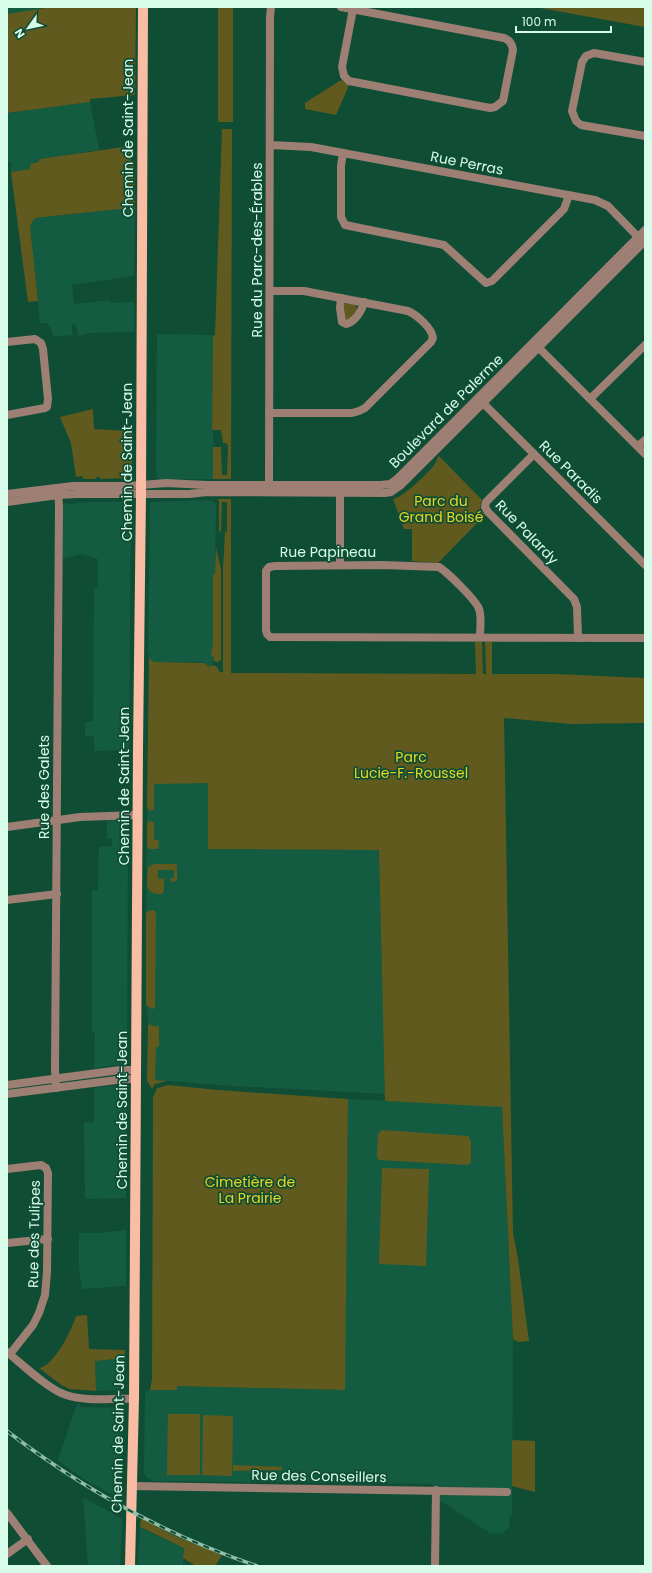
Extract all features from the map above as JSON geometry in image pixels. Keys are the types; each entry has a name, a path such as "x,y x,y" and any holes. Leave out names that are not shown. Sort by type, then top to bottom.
{"main road":[{"name":"Chemin de Saint-Jean","path":"130,1566 134,1399 143,7"}],"street":[{"name":"Rue du Parc-des-Érables","path":"270,489 271,7"},
{"path":"341,7 353,9 506,38 512,45 513,52 503,101 498,106 490,108 349,80 344,76 342,67 353,9"},
{"path":"645,62 596,53 588,55 582,62 572,111 574,119 581,124 645,136"},
{"name":"Rue Perras","path":"270,145 311,147 595,200 605,204 642,240"},
{"path":"343,153 341,166 341,217 345,225 444,245 486,283 492,281 564,209 569,195"},
{"name":"Boulevard de Palerme","path":"58,491 88,485 141,489 166,483 270,489 340,489 386,485 393,482 480,400 642,240 645,230"},
{"path":"269,413 359,412 365,408 433,339 431,331 410,311 304,291 270,291"},
{"path":"341,298 340,319 346,324 360,312 364,302"},
{"path":"7,342 35,339 41,343 43,349 48,400 47,407 37,411 7,415"},
{"path":"536,345 645,454"},
{"path":"590,399 645,345"},
{"name":"Rue Paradis","path":"480,400 645,565"},
{"path":"638,446 645,440"},
{"name":"Rue Palardy","path":"534,454 486,502 485,507 488,512 574,599 577,607 578,638"},
{"path":"340,489 340,565"},
{"path":"7,494 58,491"},
{"path":"7,502 58,491"},
{"name":"Rue des Galets","path":"56,1088 58,491"},
{"name":"Rue Papineau","path":"480,637 478,607 439,567 340,565 275,566 269,567 266,574 266,630 268,636 273,638 645,638"},
{"path":"7,827 93,816 138,815"},
{"path":"7,900 57,894"},
{"path":"7,1085 120,1070 136,1074"},
{"path":"7,1094 124,1079 136,1074"},
{"name":"Rue des Tulipes","path":"7,1169 37,1165 46,1168 48,1174 47,1279 44,1301 30,1329 8,1353"},
{"path":"7,1243 48,1239"},
{"path":"8,1353 51,1387 65,1395 84,1398 134,1399"},
{"name":"Rue des Conseillers","path":"132,1486 507,1492"},
{"path":"435,1566 436,1490"},
{"path":"7,1513 47,1566"},
{"path":"7,1554 28,1539"}],"shaded area":[{"path":"7,7 52,7 7,14"},
{"path":"90,102 99,150 39,159 39,162 30,169 11,172 11,162 7,163 7,113"},
{"path":"119,209 135,210 134,276 72,285 74,304 110,300 111,303 134,302 134,332 89,333 78,336 76,324 71,325 73,335 53,337 52,330 46,323 40,323 30,226 35,218"},
{"path":"157,334 213,335 213,479 160,479 156,477"},
{"path":"211,500 216,504 215,574 213,575 213,643 211,655 214,658 210,667 202,662 152,662 148,652 150,502"},
{"path":"127,502 131,505 129,750 94,751 94,736 85,737 85,723 93,721 94,588 98,588 98,559 82,554 63,558 63,508 64,503"},
{"path":"208,782 208,849 379,850 385,1094 233,1086 155,1080 146,1005 147,783"},
{"path":"107,819 120,819 120,821 127,823 128,825 127,1061 123,1064 94,1068 95,1032 92,1032 92,891 98,890 99,847 112,846 112,839 107,839"},
{"path":"122,1085 127,1089 126,1198 85,1199 84,1123 94,1122 94,1088"},
{"path":"348,1099 502,1106 513,1339 512,1515 510,1515 509,1527 502,1534 490,1533 436,1498 433,1495 433,1484 154,1481 146,1477 144,1473 145,1391 177,1386 344,1390"},
{"path":"126,1230 126,1286 82,1289 79,1269 79,1233 100,1233"},
{"path":"125,1358 124,1390 96,1391 95,1361"},
{"path":"77,1404 80,1404 80,1407 123,1408 120,1499 82,1478 58,1460"},
{"path":"83,1497 122,1519 120,1566 88,1566"},
{"path":"140,1528 184,1548 183,1566 138,1566"}],"green space":[{"path":"52,7 136,7 135,95 90,99 90,102 7,113 7,14"},
{"path":"218,7 233,7 233,122 218,122"},
{"path":"535,7 645,7 645,27"},
{"path":"341,80 349,85 336,115 305,109 305,103"},
{"path":"222,129 232,129 231,479 213,479 213,447 221,447 222,475 227,475 228,446 226,443 223,443 221,430 212,430 213,336 215,335"},
{"path":"131,146 131,164 134,166 135,210 119,209 35,218 30,226 38,301 28,302 11,172 30,169 30,164 39,162 39,159"},
{"path":"347,303 356,305 357,309 352,317 347,320 345,319 344,305"},
{"path":"93,409 94,429 129,431 133,434 131,473 128,478 100,479 100,477 96,477 96,479 84,479 82,476 76,477 71,443 60,417"},
{"name":"Parc du Grand Boisé","path":"439,456 482,500 480,508 485,515 438,563 412,561 412,529 404,529 393,499 403,494 422,479 435,464"},
{"name":"Parc Lucie-F.-Roussel","path":"218,499 231,499 231,673 476,674 475,642 482,642 483,674 486,674 485,642 492,642 492,674 556,674 645,678 645,723 570,724 504,718 513,1233 529,1341 518,1342 513,1339 502,1107 385,1101 379,850 208,849 208,783 154,784 154,810 150,811 147,808 149,657 154,662 204,663 210,667 211,665 216,666 220,672 223,672 223,569 225,532 227,531 227,502 222,502 221,532 219,531"},
{"path":"216,547 221,570 221,660 217,662 213,661 214,658 211,655 213,643 213,574 215,574"},
{"path":"148,821 154,822 154,840 159,840 158,849 150,849 147,847"},
{"path":"154,864 177,865 177,881 171,882 171,878 174,878 174,870 158,870 158,879 166,878 164,879 164,891 162,894 156,894 149,890 147,882 148,867"},
{"path":"153,910 155,911 156,915 155,1008 152,1009 146,1005 146,913"},
{"path":"151,1024 152,1026 158,1026 159,1028 159,1047 156,1047 155,1080 167,1081 155,1084 152,1089 147,1081 148,1025"},
{"name":"Cimetière de La Prairie","path":"168,1085 348,1099 345,1390 177,1386 177,1390 150,1390 152,1379 153,1098 157,1088"},
{"path":"382,1130 468,1136 471,1141 471,1162 468,1165 379,1160 377,1157 378,1134"},
{"path":"382,1168 429,1169 426,1266 379,1264"},
{"path":"87,1315 89,1349 125,1350 125,1358 95,1361 96,1391 69,1389 39,1368 45,1366 51,1361 62,1346 71,1330 76,1316"},
{"path":"168,1414 200,1414 200,1475 167,1475"},
{"path":"203,1415 233,1416 232,1476 202,1475"},
{"path":"512,1440 535,1441 535,1492 512,1486"},
{"path":"233,1465 282,1467 282,1470 233,1471"},
{"path":"141,1518 173,1535 222,1555 215,1566 196,1566 183,1558 184,1548 140,1527"}],"railway":[{"path":"7,1431 66,1473 127,1509 190,1540 257,1566"}]}
